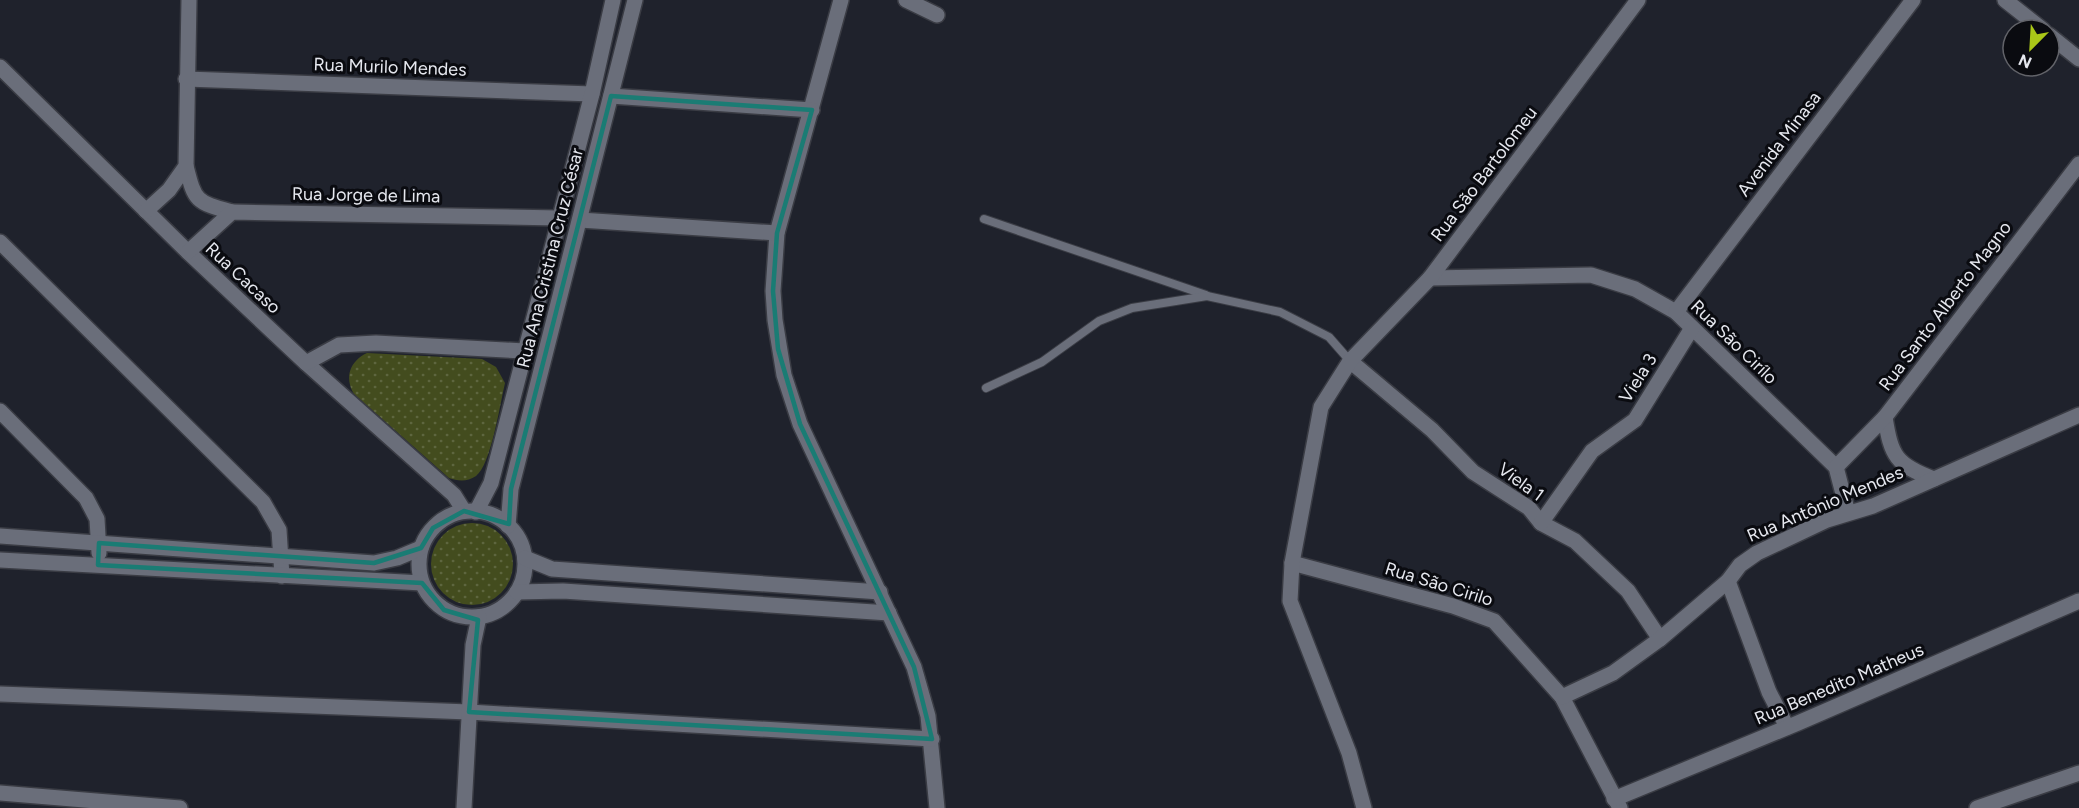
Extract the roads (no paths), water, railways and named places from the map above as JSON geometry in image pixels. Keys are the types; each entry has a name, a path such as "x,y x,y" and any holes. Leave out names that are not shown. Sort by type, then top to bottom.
{"street":[{"name":"Rua Jorge de Lima","path":"189,0 186,166 193,194 206,205 232,212 559,218"},
{"name":"Rua Ana Cristina Cruz César","path":"470,511 492,483 524,351 592,94 613,0"},
{"name":"Rua Ana Cristina Cruz César","path":"508,526 511,489 635,0"},
{"path":"841,0 777,233 773,291 784,375 800,424 880,592 914,667 923,694 932,739 937,808"},
{"path":"906,0 937,15"},
{"name":"Rua São Bartolomeu","path":"1350,361 1430,278 1638,0"},
{"name":"Avenida Minasa","path":"1676,312 1913,0"},
{"path":"2005,0 2028,18"},
{"path":"2061,45 2079,59"},
{"name":"Rua Cacaso","path":"0,67 188,252 306,363 470,511"},
{"name":"Rua Murilo Mendes","path":"186,79 592,94"},
{"path":"611,96 812,110"},
{"name":"Rua Santo Alberto Magno","path":"1836,467 1885,417 2079,164"},
{"path":"146,211 169,190 186,166"},
{"path":"188,252 232,212"},
{"path":"580,220 777,233"},
{"path":"0,242 263,502 279,530 283,556 282,576"},
{"name":"Rua São Cirílo","path":"1430,278 1591,275 1635,289 1676,312 1836,467"},
{"name":"Viela 3","path":"1541,523 1592,451 1635,420 1692,328"},
{"path":"306,363 339,345 376,343 524,351"},
{"path":"1350,361 1321,407 1292,563 1290,601 1349,753 1364,808"},
{"name":"Viela 1","path":"1350,361 1432,430 1473,472 1529,508 1541,523 1575,541 1628,591 1660,639"},
{"path":"0,411 86,498 98,519 98,566"},
{"name":"Rua Antônio Mendes","path":"1562,697 1613,673 1660,639 1728,581 1740,565 1757,553 1848,513 1873,506 2079,415"},
{"name":"Rua Antônio Mendes","path":"1885,417 1890,446 1899,462 1934,478"},
{"path":"1836,467 1848,513"},
{"path":"470,511 488,514 508,526 516,535 525,558 522,581 517,592 501,609 479,617 467,617 444,610 427,594 422,583 418,560 421,548 433,528 442,520 470,511"},
{"path":"0,536 384,562 421,548"},
{"path":"525,558 552,569 880,592"},
{"path":"0,560 422,583"},
{"name":"Rua São Cirilo","path":"1292,563 1453,606 1494,621 1562,697 1617,803"},
{"path":"1728,581 1768,692 1787,728"},
{"path":"517,592 563,591 889,613"},
{"name":"Rua Benedito Matheus","path":"1617,803 2079,601"},
{"path":"464,808 473,645 479,617"},
{"path":"0,694 469,712 932,739"},
{"path":"1977,808 2079,773"},
{"path":"0,794 180,808"}],"lane":[{"path":"984,219 1207,296 1281,312 1329,337 1350,361"},
{"path":"986,388 1042,362 1099,321 1132,308 1207,296"}]}
